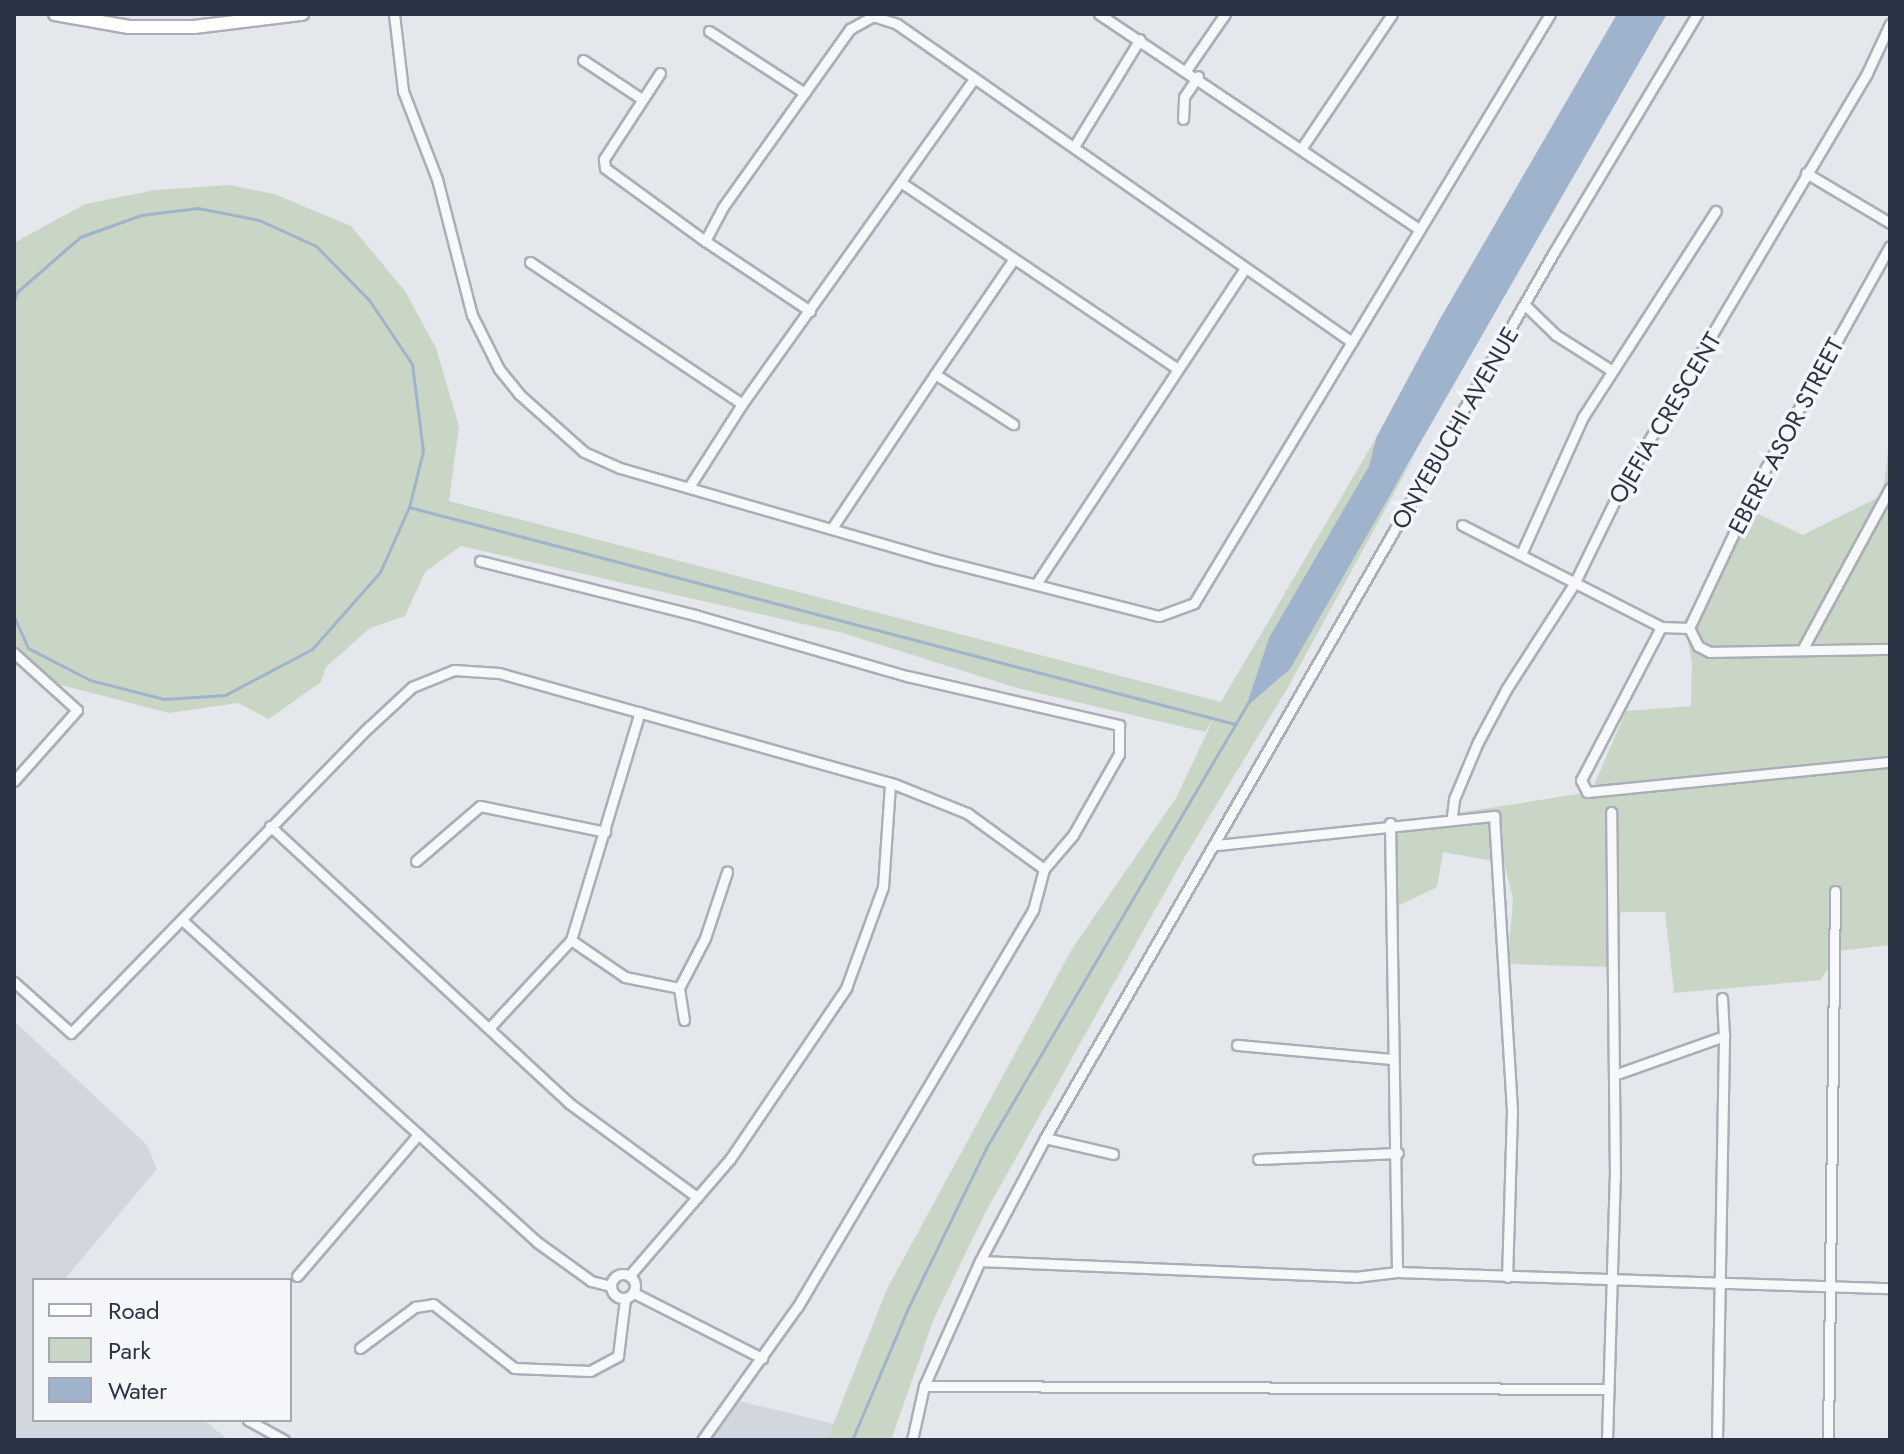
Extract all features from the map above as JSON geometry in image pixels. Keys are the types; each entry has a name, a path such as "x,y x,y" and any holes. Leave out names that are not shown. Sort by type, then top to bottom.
{"main road":[{"path":"55,14 129,27 194,27 302,14"}],"street":[{"path":"394,14 403,91 437,179 472,315 499,369 584,452 620,468 1159,616 1194,603 1550,14"},
{"path":"1099,14 1303,146 1418,228"},
{"path":"1187,69 1225,14"},
{"path":"1303,146 1392,14"},
{"name":"ONYEBUCHI AVENUE","path":"912,1440 924,1386 980,1261 1045,1138 1217,845 1246,784 1697,14"},
{"path":"705,241 850,29 873,16 886,17 1075,145 1352,342"},
{"name":"OJEFIA CRESCENT","path":"1452,812 1499,701 1574,584 1622,486 1867,73 1890,24"},
{"path":"709,31 805,93"},
{"path":"1075,145 1140,39"},
{"path":"583,60 642,99"},
{"path":"660,73 604,159 605,168 705,241 810,311"},
{"path":"1183,119 1184,97 1198,76"},
{"path":"689,487 742,404 974,79"},
{"path":"1806,173 1890,223"},
{"path":"902,183 1176,368"},
{"path":"1522,552 1583,417 1716,211"},
{"name":"EBERE ASOR STREET","path":"1689,628 1758,482 1890,246"},
{"path":"834,525 1013,260"},
{"path":"530,262 742,404"},
{"path":"1036,584 1245,268"},
{"path":"1525,305 1556,335 1611,370"},
{"path":"935,374 1013,424"},
{"path":"1802,650 1890,488"},
{"path":"1462,525 1522,552 1574,584 1661,627 1689,628 1698,646 1710,652 1890,649"},
{"path":"480,561 695,615 907,676 1114,722 1122,743 1119,754 1073,835 1044,869 1033,910 797,1307 702,1440"},
{"path":"1661,627 1581,780 1587,792 1890,762"},
{"path":"14,653 77,710 14,781"},
{"path":"14,982 71,1033 270,826 412,687 440,673 485,670 890,783 967,813 1044,869"},
{"path":"491,1026 571,940 640,712"},
{"path":"360,1348 406,1312 433,1304 514,1368 590,1371 618,1356 629,1296 629,1276 730,1159 778,1085 812,1044 857,966 883,887 890,783"},
{"path":"416,861 480,806 605,832"},
{"path":"1217,845 1452,812 1491,814 1496,819 1512,1111 1507,1277"},
{"path":"1607,1440 1614,1075 1611,812"},
{"path":"1390,823 1392,1059 1398,1153 1397,1272"},
{"path":"270,826 491,1026 569,1103 697,1197"},
{"path":"684,1020 679,988 705,938 727,872"},
{"path":"1828,1440 1833,1288 1835,891"},
{"path":"182,920 537,1242 591,1281 611,1286"},
{"path":"571,940 625,977 679,988"},
{"path":"1717,1440 1724,1036 1722,998"},
{"path":"1614,1075 1724,1036"},
{"path":"1237,1045 1392,1059"},
{"path":"297,1276 418,1135"},
{"path":"1045,1138 1113,1154"},
{"path":"1258,1159 1398,1153"},
{"path":"980,1261 1355,1277 1397,1272 1609,1278 1719,1285 1890,1288"},
{"path":"611,1286 617,1276 629,1276"},
{"path":"611,1286 616,1297 629,1296 762,1358"},
{"path":"924,1386 1607,1389"},
{"path":"252,1422 284,1440"}],"shaded area":[{"path":"14,1021 147,1145 157,1169 66,1278 32,1278 32,1422 206,1422 228,1440 14,1440"},
{"path":"739,1401 834,1424 827,1440 703,1440"}],"green space":[{"path":"229,185 274,194 351,226 405,291 436,348 459,426 449,501 1221,702 1376,438 1369,466 1328,542 1369,527 1416,453 1287,689 1184,858 984,1215 933,1321 891,1440 827,1440 887,1289 1072,949 1176,798 1214,718 1205,732 1017,688 843,633 461,546 425,572 405,616 370,628 326,667 321,682 269,719 238,703 169,713 61,685 14,654 14,243 85,204 155,190"},
{"path":"1890,432 1890,945 1838,951 1821,980 1674,993 1665,912 1621,912 1610,967 1508,964 1513,898 1504,863 1443,852 1437,887 1398,906 1390,837 1457,813 1591,792 1626,711 1691,706 1692,663 1684,621 1750,510 1803,535 1883,495"}],"water":[{"path":"1617,14 1667,14 1290,669 1246,707 1269,638 1369,466 1376,438 1440,319"}],"waterway":[{"path":"14,301 17,292 80,237 141,215 198,208 259,220 316,246 369,300 412,364 423,451 409,507 380,572 312,649 225,695 164,699 90,680 28,648 14,616"},
{"path":"409,507 1235,724"},
{"path":"852,1440 909,1306 986,1148 1249,701"}]}
